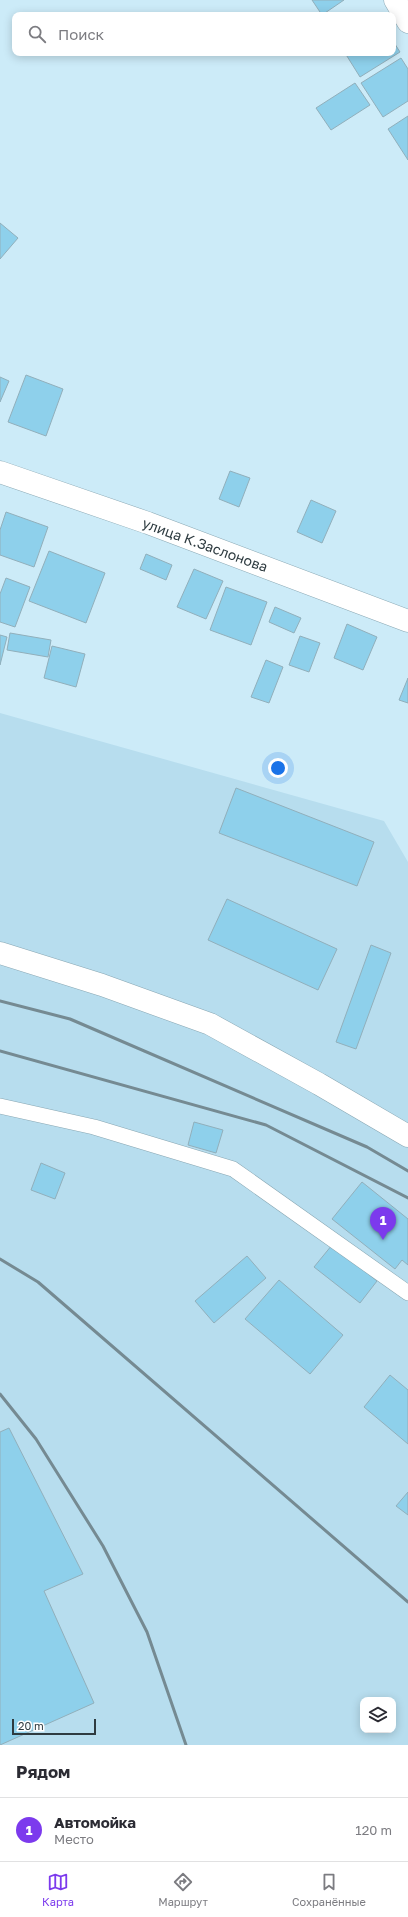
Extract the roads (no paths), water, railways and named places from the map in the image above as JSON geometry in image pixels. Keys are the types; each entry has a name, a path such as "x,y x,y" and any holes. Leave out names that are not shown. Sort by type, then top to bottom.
{"street":[{"path":"395,0 408,22"},
{"name":"улица К.Заслонова","path":"0,472 148,523 408,621"},
{"path":"0,953 102,985 210,1024 319,1084 408,1136"}],"lane":[{"path":"0,1106 94,1127 233,1169 408,1293"}],"railway":[{"path":"0,1001 70,1019 367,1147 408,1171"},
{"path":"0,1051 266,1125 408,1198"},
{"path":"0,1259 38,1282 408,1602"},
{"path":"0,1394 36,1439 103,1546 147,1632 186,1745"}],"place":[{"name":"Автомойка","path":"383,1240"}]}
